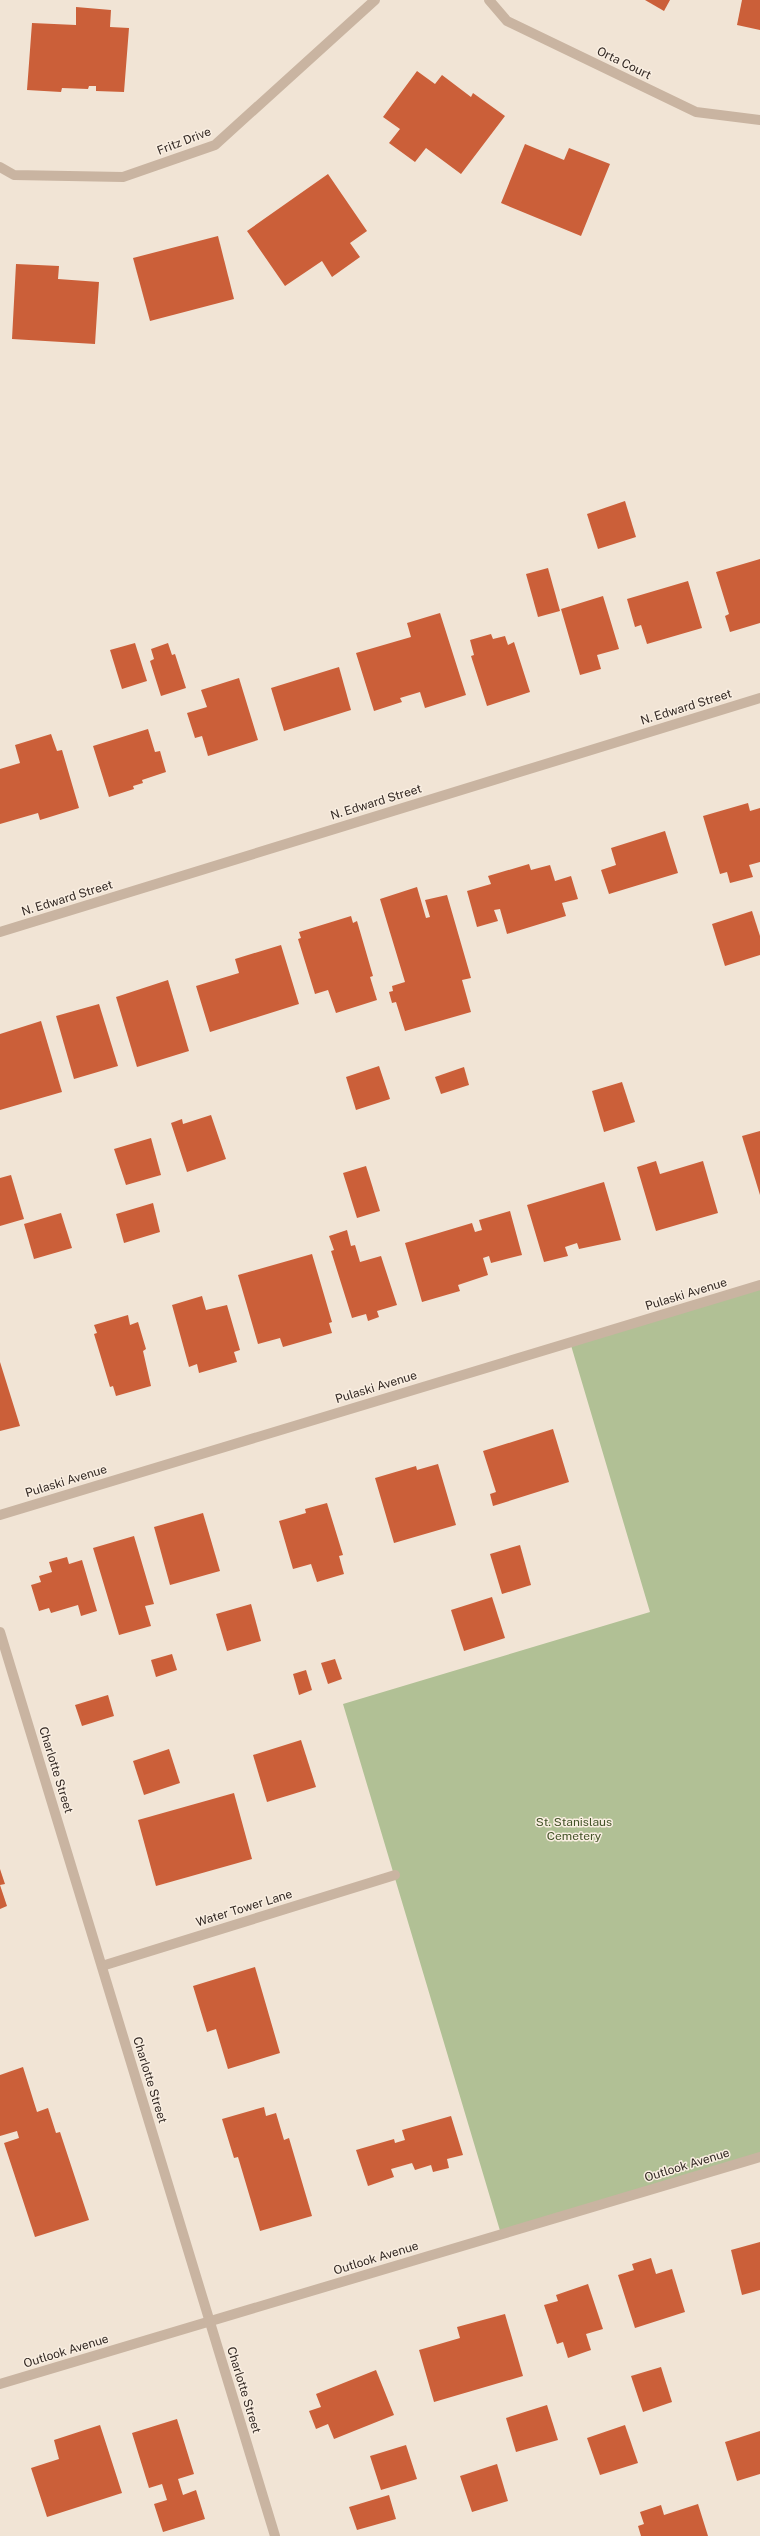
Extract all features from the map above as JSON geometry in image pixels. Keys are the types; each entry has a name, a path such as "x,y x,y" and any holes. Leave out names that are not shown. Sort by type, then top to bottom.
{"street":[{"name":"Fritz Drive","path":"0,167 14,175 123,177 215,145 375,0"},
{"name":"Orta Court","path":"489,0 507,21 696,112 760,120"},
{"name":"N. Edward Street","path":"0,932 760,698"},
{"name":"Pulaski Avenue","path":"0,1515 760,1286"},
{"name":"Charlotte Street","path":"0,1632 275,2536"},
{"name":"Water Tower Lane","path":"102,1966 395,1875"},
{"name":"Outlook Avenue","path":"0,2384 760,2157"}],"green space":[{"name":"St. Stanislaus Cemetery","path":"760,1285 760,2157 501,2234 343,1704 650,1612 570,1342"}],"building":[{"path":"645,0 670,0 664,11"},
{"path":"742,0 760,0 760,30 737,25"},
{"path":"76,7 111,10 110,27 129,28 124,92 96,91 96,86 89,86 88,89 62,88 61,92 27,90 32,23 76,25"},
{"path":"417,71 435,84 442,75 471,97 473,93 505,116 461,174 426,148 415,162 389,143 400,129 383,117"},
{"path":"525,144 564,160 569,148 610,164 581,236 501,203"},
{"path":"328,174 367,231 350,243 360,257 332,277 322,261 285,286 247,231"},
{"path":"218,236 234,299 150,321 133,258"},
{"path":"16,264 59,266 58,279 99,282 95,344 12,339"},
{"path":"625,501 636,537 598,549 587,514"},
{"path":"760,559 760,623 730,632 725,616 729,614 716,572"},
{"path":"548,568 560,611 538,617 526,574"},
{"path":"688,581 702,628 647,644 641,625 635,627 627,599"},
{"path":"603,596 619,649 597,655 601,669 580,675 561,609"},
{"path":"440,613 466,695 425,708 420,692 400,698 402,702 374,711 356,653 411,637 407,623"},
{"path":"491,634 493,639 505,636 508,645 514,642 530,692 487,706 471,656 474,655 470,640"},
{"path":"135,643 147,681 122,689 110,650"},
{"path":"168,643 172,655 175,654 186,688 161,696 150,661 154,659 151,649"},
{"path":"339,667 351,710 284,731 271,688"},
{"path":"239,678 258,740 208,756 202,736 195,738 187,713 207,707 201,690"},
{"path":"148,729 155,752 160,751 166,772 142,780 143,783 133,786 134,789 109,797 93,746"},
{"path":"51,734 57,751 62,750 79,808 40,820 38,813 0,824 0,769 20,763 15,745"},
{"path":"748,803 750,811 760,808 760,862 749,865 753,877 730,883 727,872 720,874 703,816"},
{"path":"665,831 678,873 609,894 601,870 616,865 611,848"},
{"path":"529,864 531,870 550,865 555,881 571,876 578,899 562,903 566,916 507,934 500,909 494,910 498,921 477,927 467,891 491,884 488,876"},
{"path":"417,887 426,918 430,917 425,900 447,895 471,978 462,980 471,1012 405,1031 396,1002 392,1003 389,992 393,991 392,986 405,982 380,899"},
{"path":"752,911 760,936 760,955 725,966 712,924"},
{"path":"351,916 353,923 357,921 373,976 370,977 377,1000 336,1013 328,990 315,994 298,939 301,938 299,932"},
{"path":"281,945 299,1004 210,1032 196,986 239,973 235,959"},
{"path":"168,980 189,1051 137,1067 116,997"},
{"path":"99,1004 118,1066 74,1079 56,1016"},
{"path":"41,1021 62,1092 0,1110 0,1034"},
{"path":"379,1066 390,1099 356,1110 346,1077"},
{"path":"464,1067 469,1085 441,1094 435,1077"},
{"path":"622,1082 635,1122 604,1132 592,1091"},
{"path":"211,1115 226,1159 187,1172 171,1123 182,1119 183,1124"},
{"path":"760,1131 760,1195 742,1136"},
{"path":"151,1138 161,1175 126,1185 114,1149"},
{"path":"656,1161 660,1174 703,1161 718,1213 656,1231 637,1167"},
{"path":"366,1166 380,1211 357,1218 343,1173"},
{"path":"11,1175 24,1219 0,1226 0,1178"},
{"path":"604,1182 621,1240 579,1249 577,1243 565,1247 568,1256 544,1262 527,1205"},
{"path":"153,1203 160,1232 124,1243 116,1214"},
{"path":"510,1211 522,1255 491,1263 489,1256 483,1258 488,1275 458,1285 460,1291 422,1302 405,1243 472,1223 475,1232 482,1230 479,1220"},
{"path":"61,1213 72,1248 34,1259 24,1224"},
{"path":"347,1230 351,1246 355,1245 360,1262 381,1256 397,1305 377,1311 379,1317 368,1321 366,1314 352,1318 331,1251 334,1250 329,1236"},
{"path":"312,1254 332,1322 329,1323 332,1333 283,1347 280,1338 258,1344 238,1275"},
{"path":"202,1296 206,1310 227,1305 240,1350 234,1352 237,1362 199,1373 197,1364 189,1367 172,1305"},
{"path":"128,1315 130,1325 138,1322 146,1349 143,1351 151,1386 116,1396 113,1386 110,1387 94,1334 97,1333 94,1325"},
{"path":"0,1362 20,1426 0,1431"},
{"path":"553,1429 569,1482 493,1506 490,1494 496,1492 483,1451"},
{"path":"438,1464 456,1525 394,1543 375,1478 416,1466 417,1470"},
{"path":"327,1503 343,1555 339,1556 344,1574 317,1582 311,1564 293,1569 279,1521 306,1513 305,1509"},
{"path":"203,1513 220,1571 170,1585 154,1527"},
{"path":"134,1536 154,1604 145,1606 151,1626 119,1635 93,1548"},
{"path":"520,1545 531,1585 502,1594 490,1554"},
{"path":"67,1557 69,1564 82,1560 97,1611 81,1616 78,1605 51,1613 49,1608 39,1611 31,1585 41,1582 39,1576 52,1572 49,1562"},
{"path":"492,1597 505,1638 464,1651 451,1610"},
{"path":"251,1604 261,1641 227,1651 216,1614"},
{"path":"172,1654 177,1670 156,1677 151,1660"},
{"path":"335,1659 342,1679 328,1684 321,1663"},
{"path":"306,1670 312,1690 299,1695 293,1674"},
{"path":"108,1695 114,1716 82,1726 75,1705"},
{"path":"301,1740 316,1787 267,1802 253,1755"},
{"path":"169,1749 180,1783 144,1795 133,1761"},
{"path":"234,1793 252,1859 156,1886 138,1820"},
{"path":"0,1869 5,1884 0,1885"},
{"path":"0,1885 7,1906 0,1909"},
{"path":"255,1967 280,2053 228,2069 216,2029 207,2032 193,1986"},
{"path":"23,2067 37,2112 48,2108 56,2133 60,2132 89,2220 35,2237 4,2143 19,2138 17,2131 0,2136 0,2075"},
{"path":"264,2107 266,2116 276,2113 284,2140 289,2138 312,2216 260,2231 238,2157 234,2158 222,2119"},
{"path":"451,2116 463,2155 447,2159 449,2168 433,2172 431,2165 415,2170 412,2163 391,2169 394,2177 368,2186 356,2150 394,2139 395,2143 405,2140 402,2130"},
{"path":"760,2242 760,2290 742,2295 731,2250"},
{"path":"651,2258 656,2274 672,2269 685,2312 635,2328 618,2275 634,2270 632,2264"},
{"path":"588,2284 603,2329 586,2334 591,2350 568,2358 563,2342 557,2344 544,2305 558,2301 556,2295"},
{"path":"505,2314 523,2376 434,2402 419,2350 460,2338 457,2327"},
{"path":"661,2367 672,2402 643,2412 631,2376"},
{"path":"376,2370 394,2415 334,2439 328,2424 316,2429 309,2411 321,2407 316,2394"},
{"path":"547,2405 558,2440 516,2452 506,2418"},
{"path":"177,2419 194,2474 178,2479 183,2495 196,2490 205,2519 163,2532 154,2504 167,2500 162,2484 149,2488 132,2433"},
{"path":"100,2425 122,2493 47,2517 31,2468 59,2459 54,2440"},
{"path":"625,2425 638,2463 600,2475 587,2438"},
{"path":"760,2431 760,2474 737,2481 725,2442"},
{"path":"406,2445 417,2479 381,2490 370,2456"},
{"path":"497,2464 508,2501 472,2512 460,2476"},
{"path":"389,2495 396,2519 357,2530 349,2507"},
{"path":"698,2504 708,2536 641,2536 638,2526 644,2524 640,2512 661,2505 664,2515"}]}
